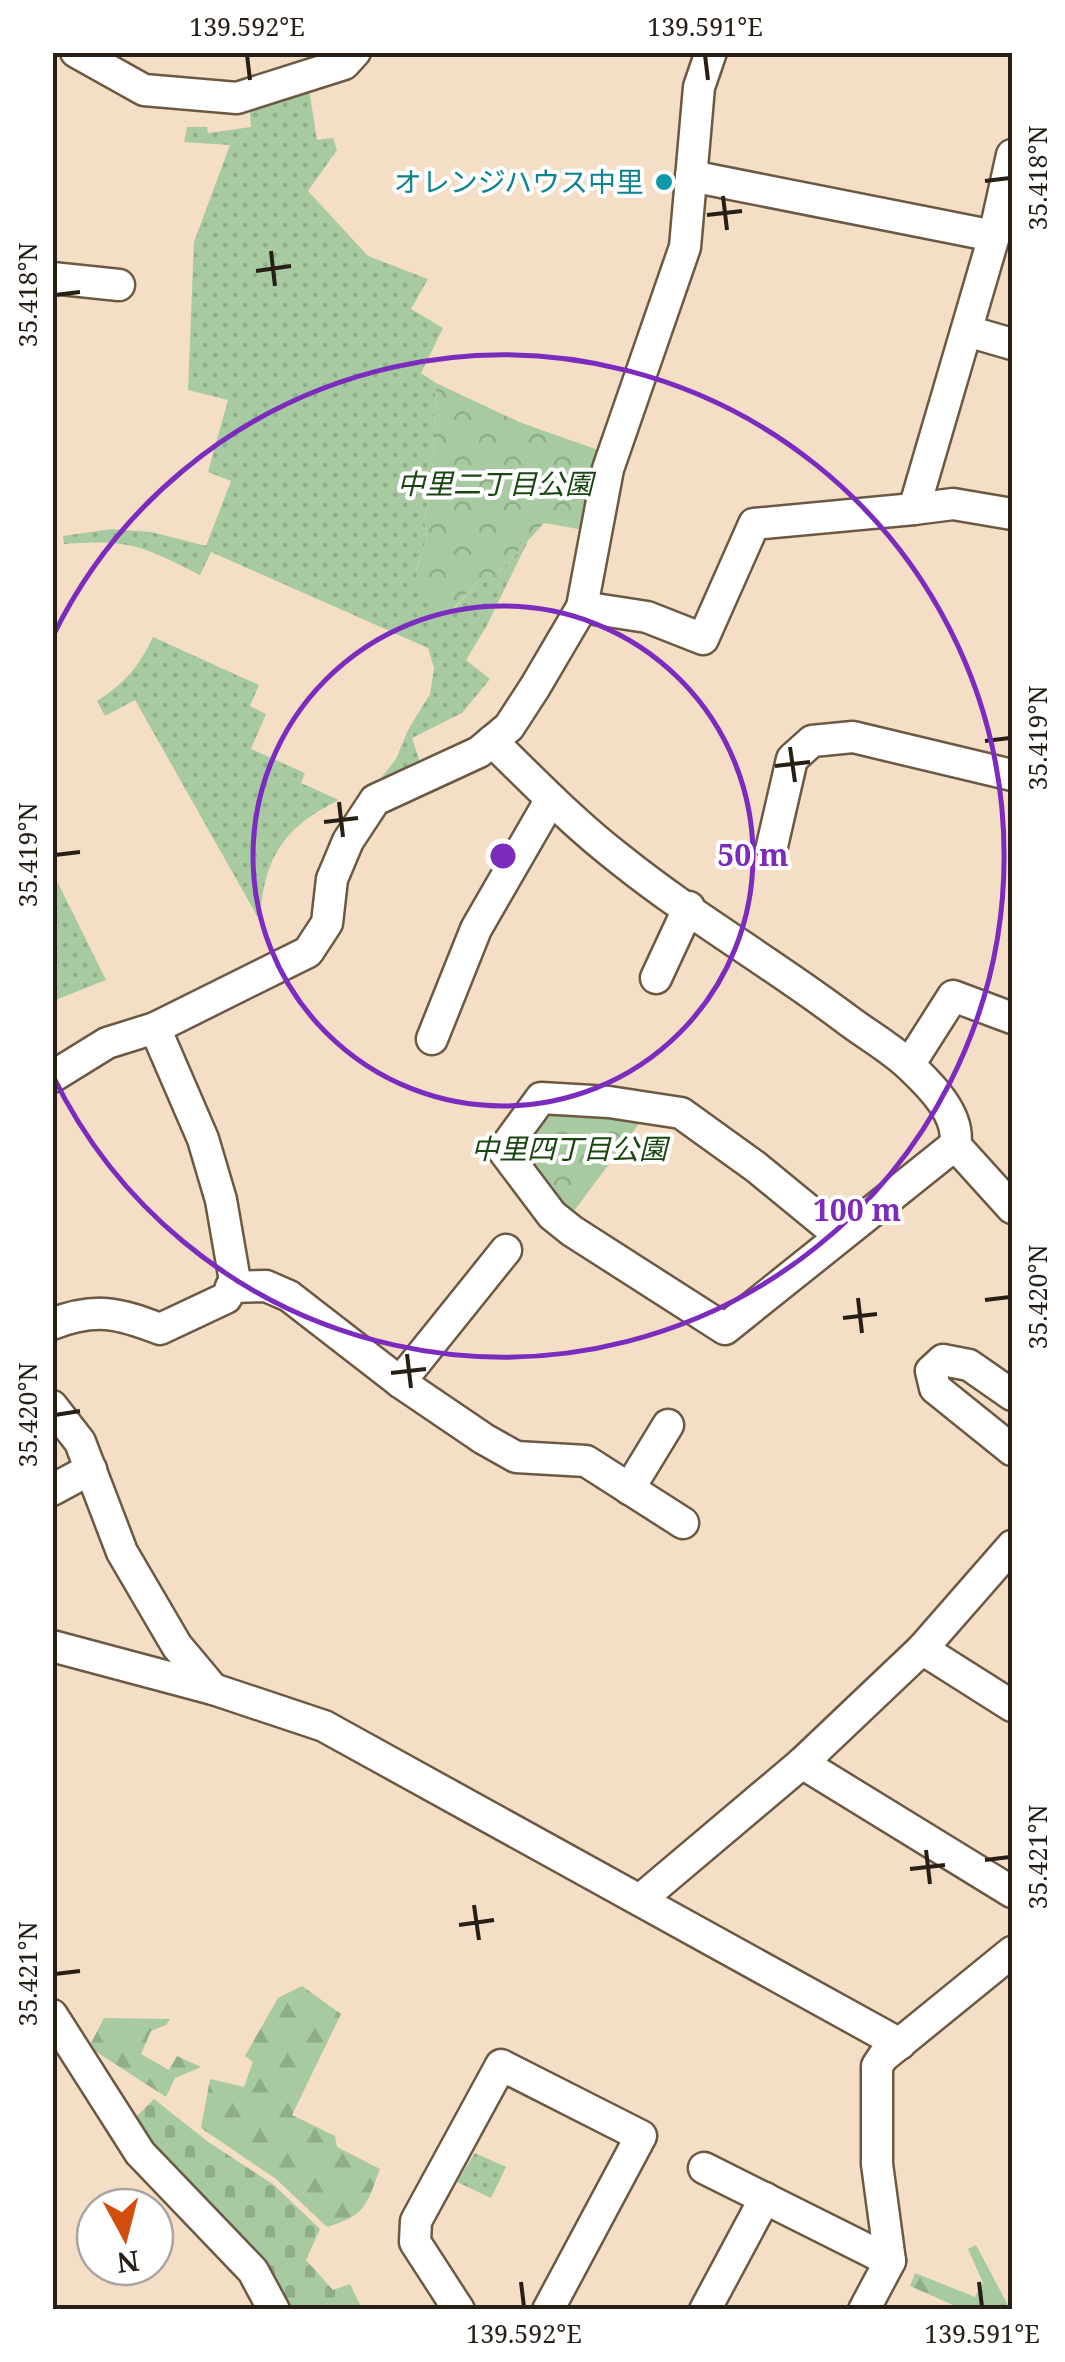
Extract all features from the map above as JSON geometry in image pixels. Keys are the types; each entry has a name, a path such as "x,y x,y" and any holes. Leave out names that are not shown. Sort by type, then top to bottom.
{"street":[{"path":"76,52 144,90 237,98 344,64 355,52"},
{"path":"52,1077 107,1043 156,1028 308,952 327,923 332,879 348,841 375,800 480,752 509,727 582,606 608,468 685,248 699,87 710,52"},
{"path":"914,509 994,236 1012,155"},
{"path":"691,176 994,236"},
{"path":"52,278 119,285"},
{"path":"967,331 1012,344"},
{"path":"582,606 647,617 703,639 754,524 953,504 1012,514"},
{"path":"772,846 792,759 812,741 853,737 1012,775"},
{"path":"492,741 622,861 796,980 910,1065 952,1118 956,1138 954,1144 725,1329 552,1215 504,1150 541,1098 609,1102 681,1113 756,1167 840,1236"},
{"path":"432,1039 476,929 551,799"},
{"path":"656,978 688,908"},
{"path":"910,1065 953,996 1012,1018"},
{"path":"52,1324 81,1313 122,1314 160,1330 226,1298 234,1280 221,1200 204,1139 156,1028"},
{"path":"954,1144 1012,1208"},
{"path":"400,1382 506,1250"},
{"path":"231,1287 266,1286 289,1296 400,1382 516,1457 586,1461 684,1522"},
{"path":"1012,1395 969,1365 943,1360 931,1371 935,1388 1012,1450"},
{"path":"52,1406 80,1442 122,1552 177,1646 213,1689"},
{"path":"630,1489 668,1426"},
{"path":"52,1490 91,1469"},
{"path":"641,1899 802,1763 922,1650 1012,1546"},
{"path":"52,1646 213,1689 324,1726 900,2044"},
{"path":"922,1650 1012,1706"},
{"path":"802,1763 1012,1892"},
{"path":"864,2310 890,2260 877,2164 878,2066 1012,1952"},
{"path":"52,2015 140,2154 252,2270 274,2310"},
{"path":"459,2310 415,2242 416,2222 501,2066 640,2136 548,2310"},
{"path":"704,2168 890,2260"},
{"path":"705,2310 764,2198"}],"green space":[{"path":"309,89 317,140 333,138 337,150 308,191 368,256 428,279 411,309 443,328 421,373 436,383 432,484 424,518 427,538 416,571 449,615 479,580 492,580 528,541 466,660 490,679 462,713 412,738 422,768 366,797 396,759 430,694 434,668 428,648 211,552 200,575 135,547 64,544 63,536 112,529 151,532 206,546 231,481 208,472 228,400 188,390 194,242 230,145 184,142 187,127 207,127 208,133 251,127 249,100"},
{"name":"中里二丁目公園","path":"436,383 519,422 601,451 584,530 544,523 492,580 479,580 448,615 423,600 416,572 427,538 424,519 432,484"},
{"path":"153,637 259,685 250,706 266,714 251,749 305,773 301,783 339,800 303,822 280,847 266,880 260,921 135,700 105,716 97,701 130,674"},
{"path":"53,873 106,980 58,999 53,1005"},
{"name":"中里四丁目公園","path":"549,1108 644,1117 571,1215 559,1207 517,1148"},
{"path":"302,1986 341,2014 292,2115 335,2136 337,2147 380,2169 363,2207 350,2218 327,2227 276,2179 201,2128 210,2079 244,2087 253,2062 245,2056 278,1998"},
{"path":"104,2018 170,2019 151,2031 141,2054 169,2070 177,2056 201,2067 175,2078 166,2097 89,2047"},
{"path":"154,2099 207,2141 274,2185 320,2229 306,2260 333,2290 350,2284 362,2309 282,2309 131,2122"},
{"path":"475,2153 506,2167 491,2198 457,2182"},
{"path":"976,2245 1010,2309 962,2309 910,2286 915,2273 975,2297 983,2283 968,2249"}],"place":[{"name":"オレンジハウス中里","path":"664,182"}]}
